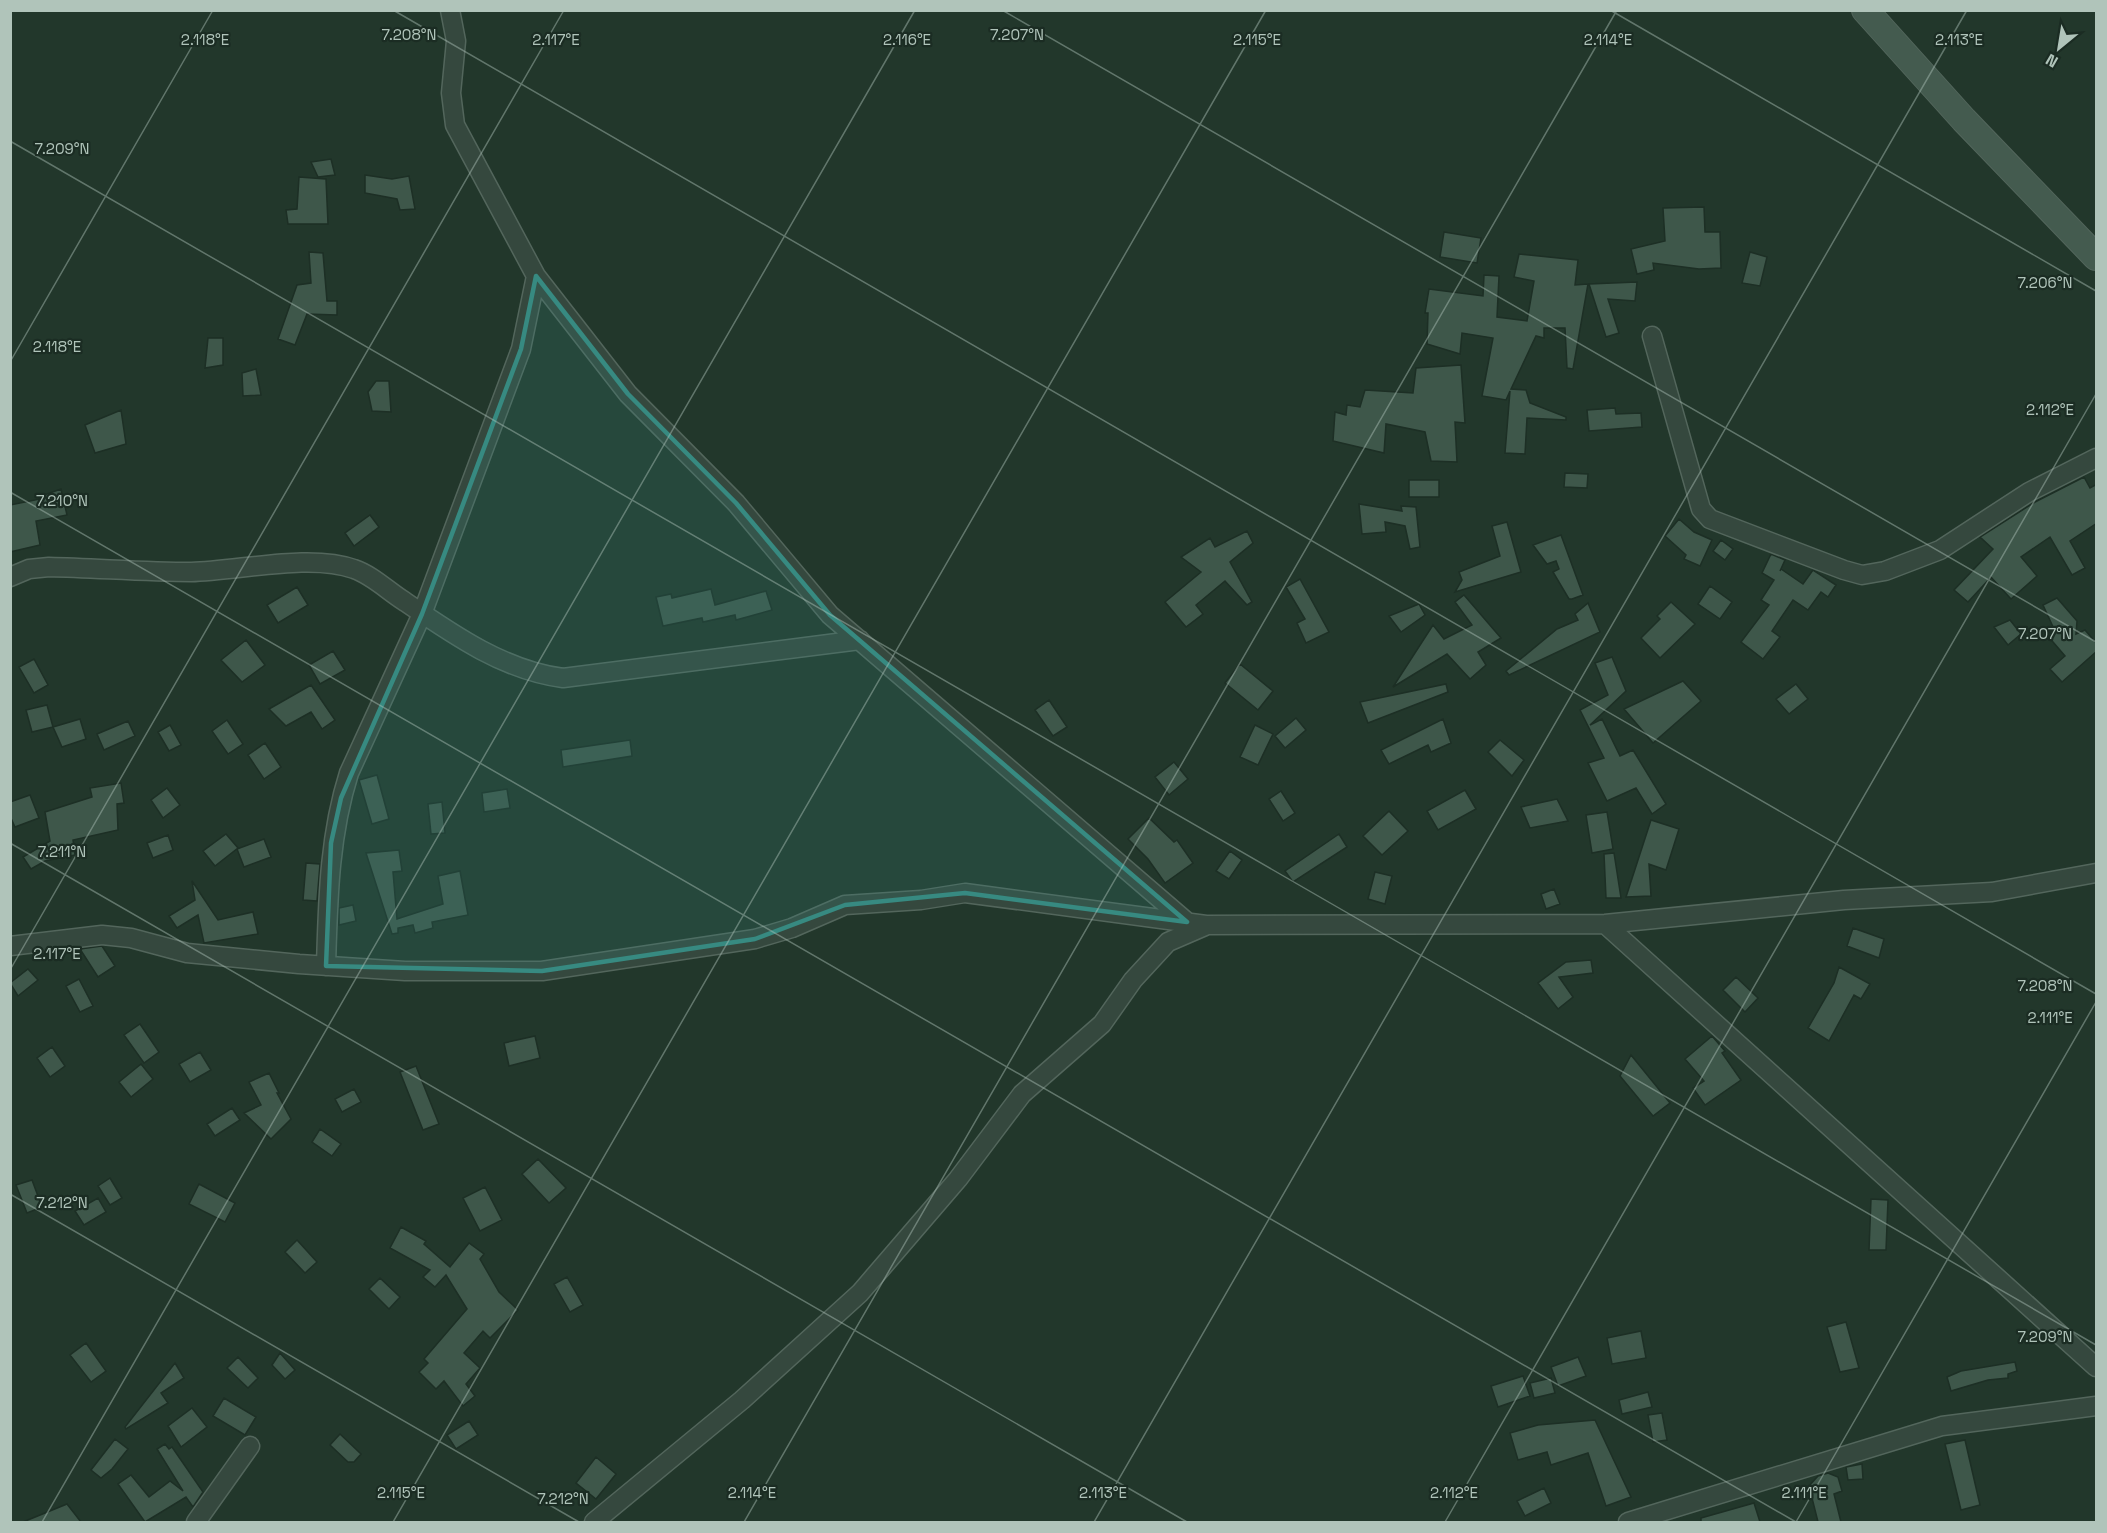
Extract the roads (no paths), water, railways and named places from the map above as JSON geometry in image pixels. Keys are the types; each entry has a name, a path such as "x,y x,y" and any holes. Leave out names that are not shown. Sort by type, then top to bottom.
{"street":[{"path":"450,10 456,41 451,93 456,125 536,276 628,394 736,503 830,615 1187,922"},
{"path":"1865,10 1964,120 2097,257"},
{"path":"326,966 332,843 341,798 349,773 422,614 521,349 536,276"},
{"path":"1652,336 1701,509 1710,519 1862,575 1885,571 1940,550 2029,492 2097,458"},
{"path":"10,577 29,569 49,567 191,572 311,562 339,564 357,570 422,614 496,658 536,675 563,678 860,640"},
{"path":"10,946 102,934 131,938 187,953 326,966 405,971 542,971 755,939 792,928 845,905 921,900 965,893 1206,925 1605,924 1844,900 1992,892 2097,873"},
{"path":"1605,924 2097,1367"},
{"path":"594,1522 742,1400 860,1293 958,1179 1022,1094 1102,1024 1133,980 1168,942 1206,925"},
{"path":"1628,1522 1942,1426 2097,1406"},
{"path":"196,1522 250,1446"}]}
